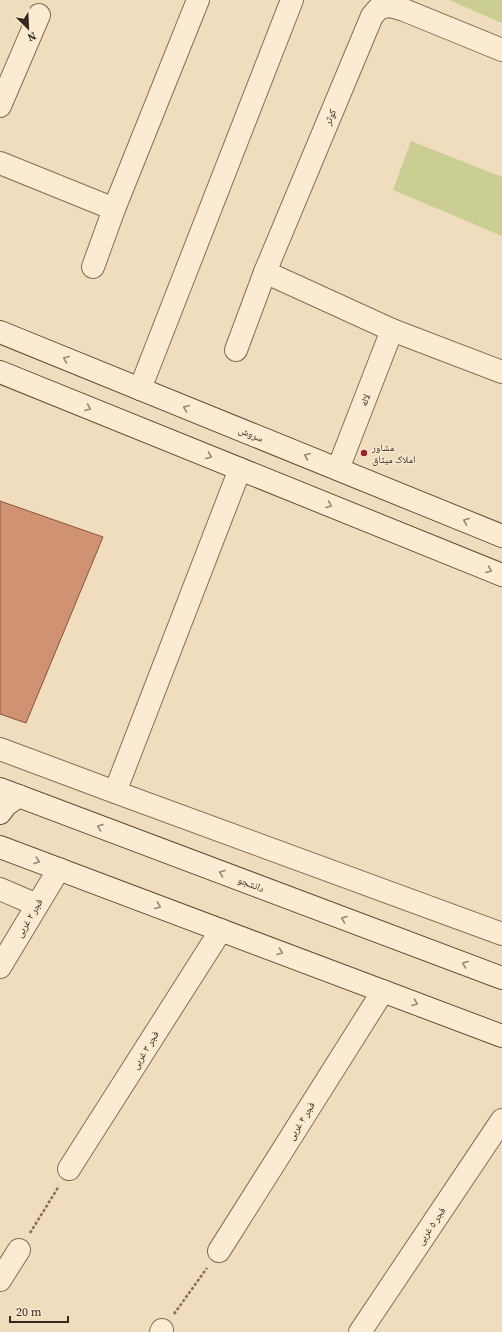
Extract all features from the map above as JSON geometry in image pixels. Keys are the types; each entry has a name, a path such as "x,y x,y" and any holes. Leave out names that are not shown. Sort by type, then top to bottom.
{"street":[{"path":"92,267 198,0"},
{"path":"140,389 292,0"},
{"name":"کوثر","path":"236,350 265,272 372,16 379,8 390,6 404,10 502,50"},
{"path":"0,106 40,15"},
{"path":"0,163 114,209"},
{"path":"265,272 392,330 502,372"},
{"name":"لاله","path":"338,469 392,330"},
{"name":"سروش","path":"0,332 502,536"},
{"path":"0,372 502,575"},
{"path":"115,792 240,469"},
{"path":"0,749 502,934"},
{"path":"0,813 6,805 9,793"},
{"name":"دانشجو","path":"9,793 502,978"},
{"path":"0,847 502,1036"},
{"name":"فجر ۲ غربی","path":"0,967 59,869"},
{"path":"0,889 37,905"},
{"name":"فجر ۳ غربی","path":"69,1169 221,930"},
{"name":"فجر ۴ غربی","path":"219,1251 382,991"},
{"name":"فجر ۵ غربی","path":"360,1332 502,1120"},
{"path":"0,1280 19,1250"}],"path":[{"path":"19,1250 69,1169"},
{"path":"162,1331 219,1251"}],"green space":[{"path":"449,0 502,0 502,23"},
{"path":"411,141 502,177 502,236 393,190"}],"building":[{"path":"0,501 103,537 26,723 0,714"}],"place":[{"name":"مشاور املاک میثاق","path":"364,453"}]}
